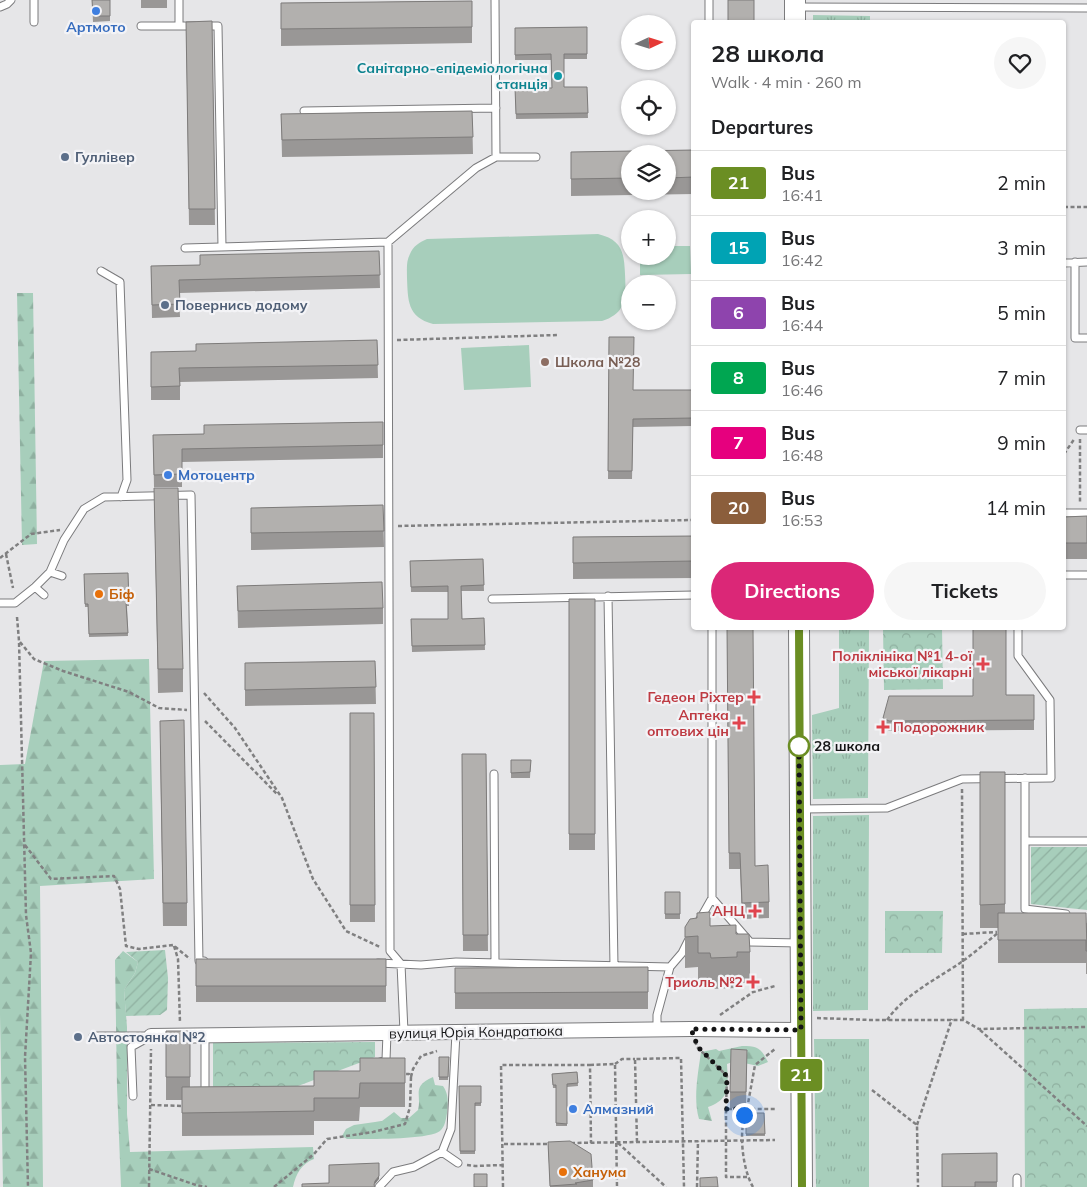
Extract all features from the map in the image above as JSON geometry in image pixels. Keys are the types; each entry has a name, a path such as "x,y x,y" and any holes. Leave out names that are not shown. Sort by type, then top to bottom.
{"main road":[{"path":"799,630 802,1187"}],"street":[{"name":"вулиця Юрія Кондратюка","path":"151,1036 657,1030 801,1024"}],"lane":[{"path":"0,7 11,0"},
{"path":"34,0 34,22"},
{"path":"179,0 179,26"},
{"path":"495,0 496,157"},
{"path":"709,0 709,20"},
{"path":"795,10 928,4 1087,8"},
{"path":"142,26 218,26 222,247"},
{"path":"304,111 496,108"},
{"path":"185,248 388,242 476,168 496,157 536,157"},
{"path":"388,242 390,952 401,964 404,1032"},
{"path":"1066,262 1087,262"},
{"path":"1074,262 1075,338 1087,338"},
{"path":"102,271 120,282 127,480 121,497"},
{"path":"0,603 14,603 35,587 50,572 56,555 84,510 104,497 191,495 199,961 209,961"},
{"path":"1066,513 1084,513"},
{"path":"50,572 62,576"},
{"path":"1066,575 1087,575"},
{"path":"35,587 44,595"},
{"path":"492,599 691,595"},
{"path":"608,596 614,966"},
{"path":"657,1030 657,1015 670,967 682,953 712,898 712,630"},
{"path":"800,809 887,808 962,780 1051,778 1050,700 1018,656 1018,630"},
{"path":"494,774 495,963"},
{"path":"1025,778 1025,909 1078,915"},
{"path":"1025,841 1087,841"},
{"path":"712,898 750,942 800,943"},
{"path":"372,963 495,963 670,967"},
{"path":"370,1066 386,1060 387,1033"},
{"path":"379,1187 394,1172 414,1167 442,1152 451,1129 456,1033"},
{"path":"93,1036 151,1036"},
{"path":"133,1096 131,1048 151,1036"},
{"path":"205,1036 205,1093 215,1093"},
{"path":"442,1152 458,1163"},
{"path":"1017,1178 1017,1187"}],"path":[{"path":"1066,207 1087,208"},
{"path":"388,341 558,335"},
{"path":"1066,452 1084,430"},
{"path":"1084,430 1084,513"},
{"path":"389,526 691,520"},
{"path":"0,558 31,534 72,528"},
{"path":"6,554 13,588"},
{"path":"17,616 26,915 31,952 25,1058 28,1187"},
{"path":"19,640 34,659 56,668 129,692 159,708 195,711 282,798"},
{"path":"194,682 236,728 282,798 313,879 346,931 390,952"},
{"path":"962,780 963,1020"},
{"path":"24,845 51,879 114,876 120,889 126,946 139,949 173,945 189,958 199,961"},
{"path":"887,1020 894,1010 911,996 963,961 999,932 963,934"},
{"path":"173,945 178,960 180,1036"},
{"path":"720,1014 753,992 775,986"},
{"path":"918,1187 917,1126 952,1019"},
{"path":"801,1024 887,1020 963,1020 979,1029 1087,1126"},
{"path":"979,1029 1087,1027"},
{"path":"691,1029 698,1047 727,1076 726,1177 747,1177"},
{"path":"149,1187 151,1036"},
{"path":"753,1187 747,1177 742,1124 747,1109 755,1065 775,1049"},
{"path":"274,1187 314,1154 327,1140 405,1124 410,1106 413,1069 422,1056 438,1051"},
{"path":"503,1187 501,1065 590,1065 615,1064 622,1059 681,1058 684,1187"},
{"path":"635,1059 637,1142"},
{"path":"615,1064 617,1187"},
{"path":"590,1065 592,1143"},
{"path":"402,1074 409,1074 411,1077"},
{"path":"872,1090 917,1126"},
{"path":"151,1106 184,1106"},
{"path":"726,1109 774,1109"},
{"path":"562,1144 774,1140"},
{"path":"617,1142 666,1187"},
{"path":"697,1187 698,1142"},
{"path":"503,1144 552,1144"},
{"path":"458,1163 475,1166 503,1165"},
{"path":"149,1169 207,1187"}],"green space":[{"path":"813,15 870,16 870,20 813,20"},
{"path":"598,234 617,243 621,250 621,265 624,265 625,275 621,275 621,309 610,318 602,321 433,324 424,321 418,317 411,307 407,286 407,269 411,251 419,243 427,239"},
{"path":"676,246 690,246 691,274 640,275 640,265 676,265"},
{"path":"17,293 33,293 37,544 22,545"},
{"path":"529,345 531,387 464,390 461,348"},
{"path":"839,630 869,630 868,798 813,799 812,715 839,708"},
{"path":"883,630 942,630 943,689 884,690"},
{"path":"149,659 154,879 40,886 43,1187 3,1187 0,1014 0,765 25,764 44,661"},
{"path":"869,815 868,1010 813,1011 813,816"},
{"path":"1031,847 1087,847 1087,910 1031,904"},
{"path":"885,911 943,911 942,953 885,953"},
{"path":"165,950 168,978 167,1010 160,1015 126,1016 124,990 135,973 138,962 126,952"},
{"path":"123,951 138,962 135,973 124,990 127,1027 127,1114 130,1152 313,1147 314,1159 300,1170 293,1187 121,1187 115,960"},
{"path":"1087,1008 1087,1187 1025,1187 1024,1009"},
{"path":"814,1039 869,1039 869,1187 816,1187"},
{"path":"375,1042 375,1057 298,1086 213,1087 213,1043"},
{"path":"742,1046 758,1049 768,1062 758,1066 735,1061 727,1064 727,1085 724,1095 721,1100 708,1107 712,1121 699,1119 696,1095 701,1052 716,1049 719,1051"},
{"path":"433,1077 435,1085 443,1086 448,1099 446,1120 440,1131 423,1136 396,1138 347,1139 342,1136 346,1129 354,1125 382,1121 394,1112 401,1118 409,1118 418,1110 419,1091 422,1084"}],"building":[{"path":"92,0 110,0 110,16 93,16"},
{"path":"728,0 754,0 754,20 728,20"},
{"path":"472,1 472,27 281,29 281,3"},
{"path":"212,21 215,209 189,209 186,22"},
{"name":"Санітарно-епідеміологічна станція","path":"587,27 587,54 564,54 564,87 587,87 588,113 516,114 515,88 552,88 551,54 515,55 515,28"},
{"path":"472,111 473,137 282,140 281,114"},
{"path":"676,150 691,150 691,177 676,178"},
{"path":"621,151 621,178 571,179 571,152"},
{"path":"379,251 380,275 179,280 180,304 152,305 151,266 200,265 200,255"},
{"path":"609,337 634,337 633,390 691,390 691,418 633,419 632,471 608,471"},
{"path":"377,340 378,365 179,368 180,386 151,387 151,352 196,351 196,344"},
{"path":"383,422 383,445 182,449 182,474 154,475 153,435 204,434 204,425"},
{"path":"154,488 178,488 183,669 158,669"},
{"path":"383,505 384,531 251,533 251,508"},
{"path":"1087,516 1087,543 1066,543 1066,517"},
{"path":"691,536 691,561 573,563 573,537"},
{"path":"483,559 484,585 461,586 462,619 484,618 485,645 412,646 411,619 448,619 448,586 411,587 410,561"},
{"path":"128,573 129,603 126,603 128,633 89,634 84,574"},
{"path":"382,582 383,608 238,611 237,586"},
{"path":"569,599 595,599 595,834 569,834"},
{"path":"727,630 753,630 755,866 768,865 769,902 742,903 740,853 729,853"},
{"path":"973,630 1006,630 1006,695 1034,695 1034,720 889,721 883,718 889,696 973,696"},
{"path":"375,661 376,687 245,690 245,663"},
{"path":"350,713 374,713 375,905 350,905"},
{"path":"184,720 187,903 163,903 160,721"},
{"path":"462,754 486,754 488,935 463,935"},
{"path":"511,760 531,760 530,772 511,773"},
{"path":"980,772 1005,772 1005,904 980,905"},
{"path":"665,892 680,892 680,914 665,914"},
{"path":"710,912 710,926 736,925 736,934 749,934 750,952 737,952 737,957 711,958 710,953 698,953 698,936 685,937 685,927 690,919 697,918 697,913"},
{"path":"998,913 1086,913 1087,951 1086,940 998,940"},
{"path":"196,959 386,959 386,986 196,986"},
{"path":"648,967 648,992 455,993 455,968"},
{"path":"166,1031 190,1031 190,1077 166,1077"},
{"path":"731,1049 747,1050 746,1092 730,1092"},
{"path":"439,1057 449,1057 448,1077 439,1077"},
{"path":"360,1058 405,1058 405,1083 360,1083 359,1098 314,1098 314,1111 182,1113 182,1087 314,1086 314,1071 360,1071"},
{"path":"577,1072 578,1083 567,1084 567,1124 556,1123 556,1085 553,1085 552,1074"},
{"path":"459,1086 481,1086 481,1103 475,1103 475,1151 460,1151"},
{"path":"746,1113 764,1113 765,1134 746,1134"},
{"path":"570,1141 591,1154 593,1180 575,1183 577,1184 550,1186 548,1142"},
{"path":"997,1153 997,1182 975,1182 975,1187 942,1187 942,1154"},
{"path":"379,1163 379,1176 375,1181 375,1187 302,1187 302,1184 329,1183 329,1165"},
{"path":"474,1174 487,1174 487,1187 474,1187"},
{"path":"717,1177 718,1187 700,1187 700,1178"}],"bus line":[{"name":"21","path":"799,630 802,1187"}],"place":[{"name":"Артмото","path":"96,11"},
{"name":"Санітарно-епідеміологічна станція","path":"558,76"},
{"name":"Гуллівер","path":"65,157"},
{"name":"Повернись додому","path":"165,305"},
{"name":"Школа №28","path":"545,362"},
{"name":"Мотоцентр","path":"168,475"},
{"name":"Біф","path":"99,594"},
{"name":"Поліклініка №1 4-ої міської лікарні","path":"983,664"},
{"name":"Гедеон Ріхтер","path":"754,697"},
{"name":"Аптека оптових цін","path":"739,723"},
{"name":"Подорожник","path":"883,727"},
{"name":"28 школа","path":"799,746"},
{"name":"АНЦ","path":"755,911"},
{"name":"Триоль №2","path":"753,982"},
{"name":"Автостоянка №2","path":"78,1037"},
{"name":"Алмазний","path":"573,1109"},
{"name":"Ханума","path":"563,1172"}],"route":[{"path":"744,1115 747,1109 726,1109 727,1076 698,1047 691,1029 801,1030 799,746"}]}
